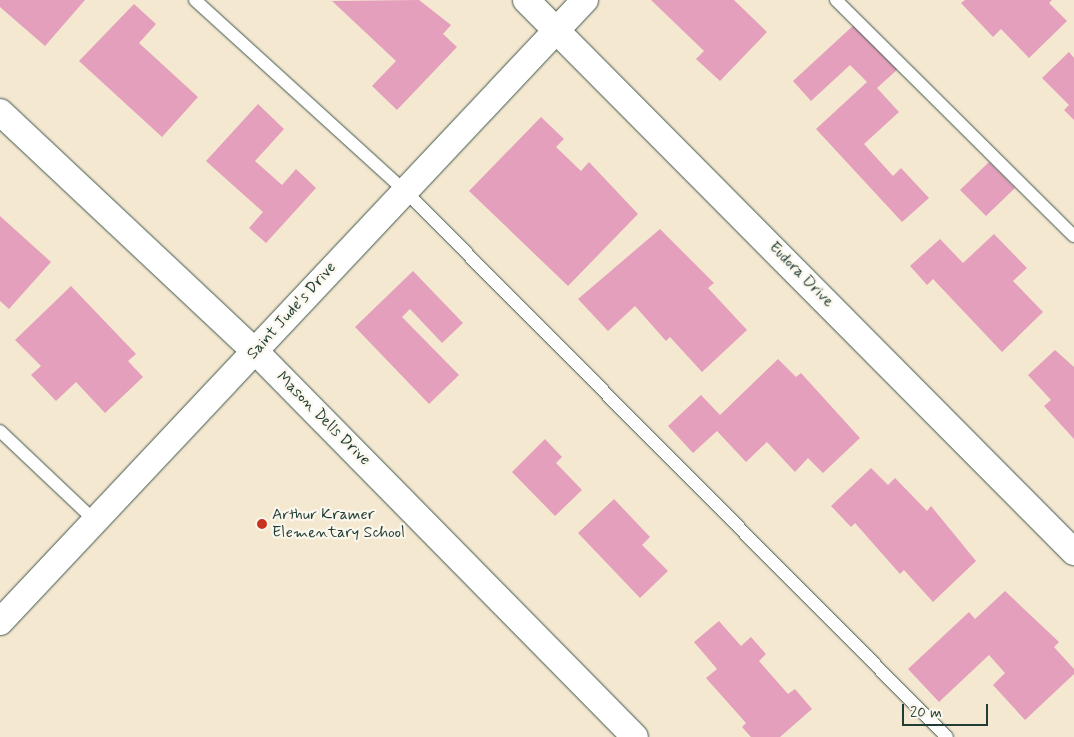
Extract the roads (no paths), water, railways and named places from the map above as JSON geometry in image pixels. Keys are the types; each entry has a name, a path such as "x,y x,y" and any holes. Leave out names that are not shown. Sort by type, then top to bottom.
{"street":[{"name":"Eudora Drive","path":"526,0 557,29 1074,552"},
{"name":"Saint Jude's Drive","path":"0,622 94,520 256,352 402,189 585,0"},
{"name":"Mason Dells Drive","path":"0,112 256,352 634,737"}],"lane":[{"path":"195,0 402,189 947,737"},
{"path":"836,0 1074,236"},
{"path":"0,431 94,520"}],"place":[{"name":"Arthur Kramer Elementary School","path":"262,524"}]}
